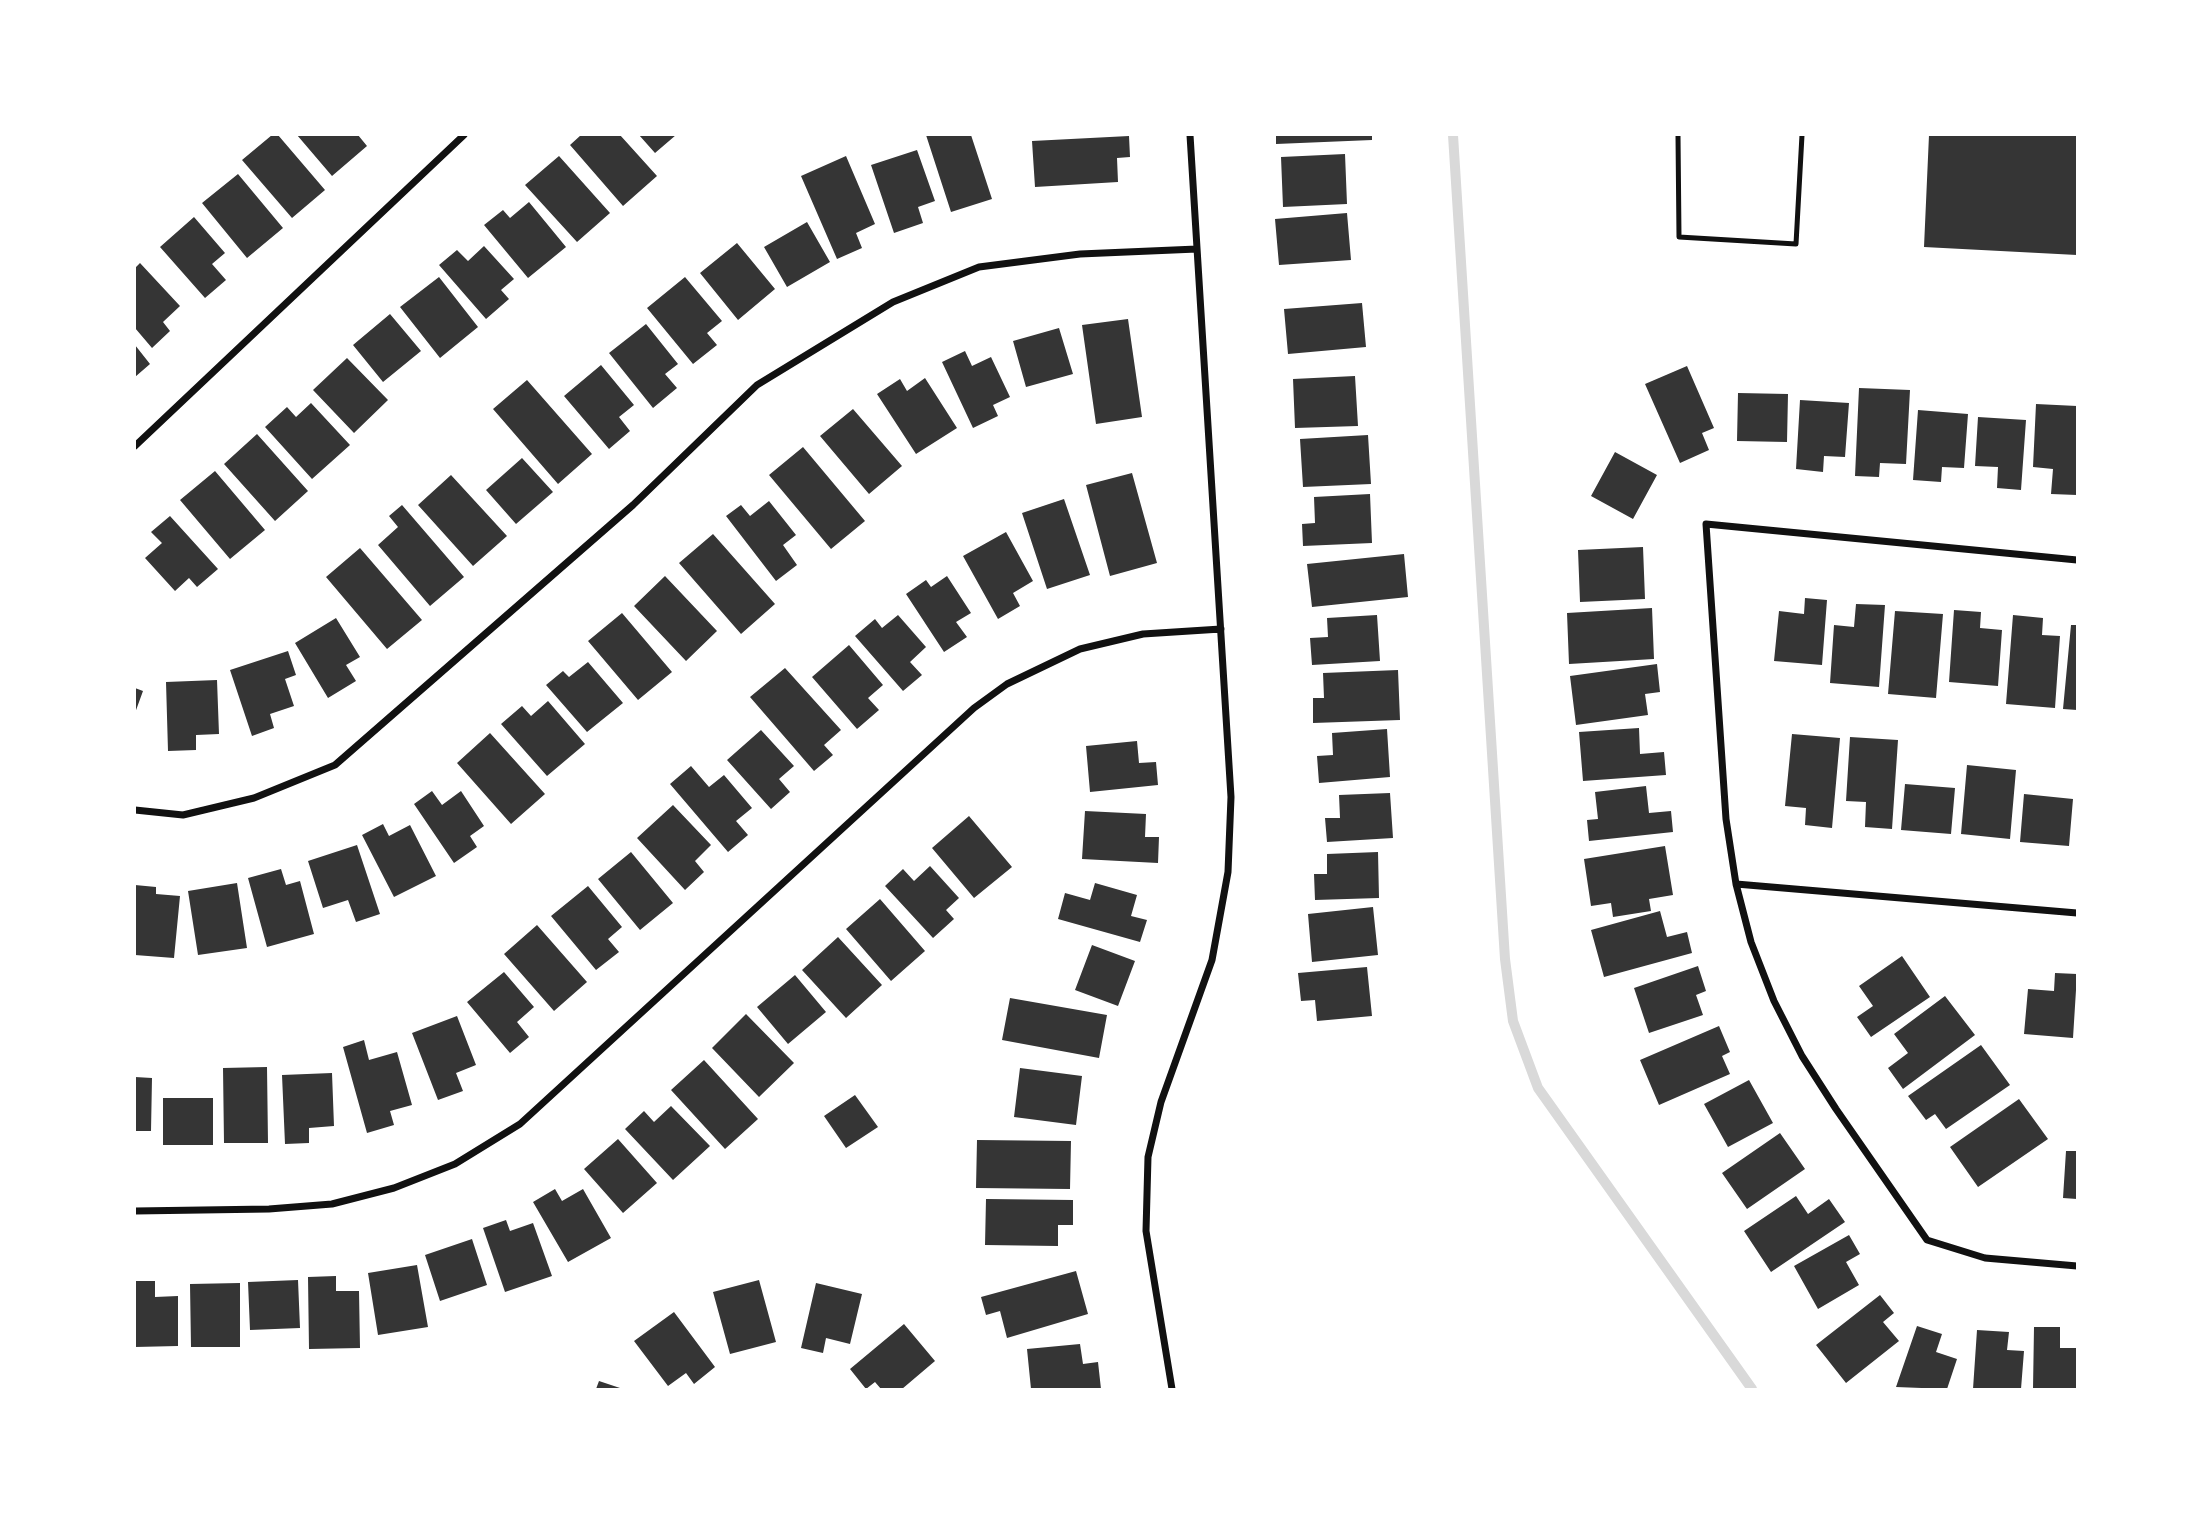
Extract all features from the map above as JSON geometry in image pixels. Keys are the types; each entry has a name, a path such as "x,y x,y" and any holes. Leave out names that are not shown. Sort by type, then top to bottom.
{"street":[{"path":"135,446 464,135"},
{"path":"1172,1389 1146,1231 1148,1157 1161,1102 1212,960 1228,872 1231,797 1190,135"},
{"path":"135,810 183,815 254,798 335,765 633,505 758,385 893,302 979,267 1080,254 1197,249"},
{"path":"2077,559 1706,524 1726,819 1736,884 1751,942 1774,1001 1802,1056 1927,1240 1985,1258 2077,1266"},
{"path":"135,1211 269,1209 332,1204 394,1188 455,1164 520,1124 974,708 1007,684 1080,649 1143,634 1221,628"},
{"path":"1736,884 2077,913"}],"lane":[{"path":"1678,135 1679,237 1796,244 1802,135"}],"building":[{"path":"272,135 278,135 325,190 292,218 242,160"},
{"path":"297,135 358,135 367,146 332,176"},
{"path":"581,135 620,135 657,176 623,206 570,145"},
{"path":"639,135 676,135 655,153"},
{"path":"926,135 971,135 992,199 951,212"},
{"path":"1276,135 1372,135 1372,140 1276,144"},
{"path":"1929,135 2077,135 2077,255 1924,247"},
{"path":"1129,136 1130,157 1117,158 1118,182 1035,187 1032,141"},
{"path":"917,150 935,201 918,207 923,223 894,233 871,165"},
{"path":"1345,154 1347,204 1283,207 1281,157"},
{"path":"559,156 610,213 577,242 525,185"},
{"path":"846,156 875,224 856,233 862,248 837,259 801,176"},
{"path":"238,174 283,228 247,258 202,203"},
{"path":"529,202 566,247 528,278 484,225 503,210 510,218"},
{"path":"1347,213 1351,260 1279,265 1275,219"},
{"path":"194,217 225,253 212,264 226,280 205,298 160,247"},
{"path":"807,222 830,262 787,287 764,247"},
{"path":"737,243 775,289 738,320 700,273"},
{"path":"484,246 514,279 501,290 509,299 486,319 439,265 457,250 468,261"},
{"path":"140,263 180,306 163,322 170,331 152,348 135,328 135,268"},
{"path":"439,277 478,327 440,358 400,307"},
{"path":"685,277 722,321 707,333 717,345 693,364 647,308"},
{"path":"1362,303 1366,347 1288,354 1284,309"},
{"path":"390,314 421,351 383,382 353,345"},
{"path":"1128,319 1142,417 1096,424 1082,325"},
{"path":"646,324 678,364 665,374 677,388 653,408 609,353"},
{"path":"1059,328 1073,374 1026,387 1013,341"},
{"path":"135,345 150,364 135,377"},
{"path":"965,351 972,366 991,357 1010,397 993,405 998,416 973,428 942,362"},
{"path":"347,358 388,400 354,433 313,390"},
{"path":"601,365 634,405 619,417 630,431 609,449 564,396"},
{"path":"1687,366 1714,428 1702,433 1709,450 1680,463 1645,384"},
{"path":"1355,376 1358,426 1295,428 1293,379"},
{"path":"925,378 957,428 916,454 877,394 900,379 907,391"},
{"path":"527,380 592,454 558,484 493,409"},
{"path":"1859,388 1910,390 1906,464 1880,463 1879,477 1855,476"},
{"path":"1738,393 1788,394 1787,442 1737,441"},
{"path":"1800,400 1849,403 1845,457 1824,456 1823,472 1796,469"},
{"path":"311,403 350,445 312,479 265,427 287,407 296,417"},
{"path":"2036,404 2077,406 2077,495 2051,494 2053,469 2033,467"},
{"path":"853,409 902,466 869,494 820,436"},
{"path":"1918,410 1968,414 1964,468 1942,467 1941,482 1913,480"},
{"path":"1978,417 2026,420 2021,490 1997,488 1998,467 1975,466"},
{"path":"257,434 308,491 275,521 224,464"},
{"path":"1368,435 1371,484 1303,487 1300,439"},
{"path":"803,447 865,521 831,549 769,475"},
{"path":"1615,452 1657,475 1633,519 1591,496"},
{"path":"522,458 553,492 516,524 486,490"},
{"path":"215,471 265,530 230,559 180,500"},
{"path":"1132,473 1157,563 1110,576 1086,485"},
{"path":"451,475 507,536 473,566 418,505"},
{"path":"1370,494 1372,543 1303,546 1302,524 1315,523 1314,497"},
{"path":"1064,499 1090,575 1047,589 1022,513"},
{"path":"769,501 796,535 783,545 797,565 776,581 726,516 741,505 750,516"},
{"path":"402,505 464,577 430,606 378,545 398,527 389,516"},
{"path":"170,516 218,569 197,587 189,578 175,591 145,558 162,543 151,532"},
{"path":"1006,532 1033,581 1013,593 1020,606 998,619 963,556"},
{"path":"713,534 775,604 741,634 679,563"},
{"path":"1643,547 1645,599 1580,602 1578,550"},
{"path":"360,548 422,620 387,649 326,577"},
{"path":"1404,554 1408,597 1312,607 1307,564"},
{"path":"665,576 717,631 686,661 634,606"},
{"path":"947,576 971,613 956,622 967,637 944,652 906,594 926,580 931,587"},
{"path":"1805,598 1827,600 1822,665 1774,661 1779,611 1804,614"},
{"path":"1856,604 1885,605 1879,687 1830,683 1834,625 1854,627"},
{"path":"1652,608 1654,659 1569,664 1567,613"},
{"path":"1954,610 1981,612 1980,628 2002,630 1998,686 1949,682"},
{"path":"1895,611 1943,614 1936,698 1888,694"},
{"path":"622,613 672,672 638,700 588,641"},
{"path":"898,615 926,647 910,662 922,675 903,691 855,636 875,619 882,628"},
{"path":"1377,615 1380,661 1312,665 1310,638 1328,637 1327,618"},
{"path":"2013,615 2043,618 2042,635 2060,636 2055,708 2006,704"},
{"path":"336,618 360,657 346,665 356,681 328,698 295,643"},
{"path":"2071,625 2077,625 2077,710 2063,709"},
{"path":"849,645 883,685 868,698 879,710 857,729 812,677"},
{"path":"288,651 296,675 285,679 294,706 270,714 274,728 252,736 230,670"},
{"path":"588,662 623,703 587,732 546,685 563,671 569,677"},
{"path":"1657,664 1660,692 1645,694 1648,715 1576,725 1570,676"},
{"path":"785,668 841,730 824,745 833,755 814,771 750,697"},
{"path":"1398,670 1400,720 1313,723 1313,698 1324,698 1323,673"},
{"path":"217,680 219,734 196,735 196,750 168,751 166,682"},
{"path":"135,688 143,691 135,713"},
{"path":"548,701 585,744 547,776 501,724 522,706 531,716"},
{"path":"1639,728 1640,754 1664,752 1666,775 1583,781 1579,732"},
{"path":"1387,729 1390,777 1319,783 1317,756 1333,755 1332,733"},
{"path":"761,730 794,766 779,779 790,792 771,809 727,760"},
{"path":"490,733 545,794 511,824 457,763"},
{"path":"1792,734 1840,738 1832,828 1805,825 1806,808 1785,806"},
{"path":"1850,737 1898,740 1892,829 1865,827 1866,802 1846,801"},
{"path":"1137,741 1139,763 1156,762 1158,785 1090,792 1086,746"},
{"path":"1967,765 2016,770 2010,839 1961,834"},
{"path":"691,766 709,787 724,775 752,808 736,821 748,835 728,852 670,784"},
{"path":"1905,784 1955,788 1951,834 1901,830"},
{"path":"1646,786 1649,813 1671,811 1673,832 1589,841 1587,820 1598,819 1595,792"},
{"path":"432,791 442,805 461,791 484,826 470,836 477,847 454,863 414,804"},
{"path":"1390,793 1393,838 1327,842 1325,818 1340,818 1339,795"},
{"path":"2024,794 2073,799 2069,846 2020,842"},
{"path":"673,805 711,845 695,861 704,872 685,890 637,838"},
{"path":"1085,811 1146,814 1145,837 1159,837 1158,863 1082,859"},
{"path":"969,816 1012,867 974,898 932,848"},
{"path":"383,824 389,836 410,825 436,876 394,897 362,835"},
{"path":"357,845 380,914 356,922 348,900 323,908 308,861"},
{"path":"1665,846 1673,895 1649,899 1651,911 1613,917 1611,903 1591,906 1584,859"},
{"path":"631,852 673,903 640,930 598,879"},
{"path":"1378,852 1379,898 1315,900 1314,874 1327,874 1327,854"},
{"path":"930,866 959,898 946,910 954,919 933,938 885,886 903,869 914,881"},
{"path":"281,869 286,885 300,881 314,934 267,947 248,878"},
{"path":"237,883 247,948 198,955 188,891"},
{"path":"1095,883 1137,895 1131,916 1147,920 1140,942 1058,919 1065,893 1090,900"},
{"path":"135,885 156,887 156,894 180,896 174,958 135,955"},
{"path":"588,886 622,927 608,939 619,952 596,970 551,916"},
{"path":"880,899 925,951 891,981 846,929"},
{"path":"1373,907 1378,955 1312,962 1308,914"},
{"path":"1660,911 1667,937 1687,932 1692,953 1604,977 1591,930"},
{"path":"537,925 587,982 554,1011 504,954"},
{"path":"838,937 882,985 846,1018 802,970"},
{"path":"1092,945 1135,961 1118,1006 1075,990"},
{"path":"1902,956 1930,997 1871,1037 1857,1017 1873,1006 1859,986"},
{"path":"1698,966 1706,991 1696,995 1703,1015 1649,1033 1634,988"},
{"path":"1367,967 1372,1016 1317,1021 1315,1000 1301,1001 1298,973"},
{"path":"504,972 534,1007 517,1022 529,1037 510,1053 467,1002"},
{"path":"2055,973 2077,974 2073,1038 2024,1034 2028,989 2054,991"},
{"path":"795,975 826,1012 788,1044 757,1007"},
{"path":"1945,996 1975,1035 1903,1089 1888,1068 1908,1053 1894,1034"},
{"path":"1010,998 1107,1015 1099,1058 1002,1040"},
{"path":"746,1014 794,1063 759,1097 712,1048"},
{"path":"457,1016 476,1065 456,1073 463,1091 438,1100 412,1033"},
{"path":"1719,1026 1730,1052 1722,1056 1730,1074 1659,1105 1640,1060"},
{"path":"364,1040 369,1060 397,1052 412,1105 390,1111 394,1125 367,1133 343,1047"},
{"path":"1981,1045 2010,1085 1946,1129 1935,1114 1926,1120 1908,1096"},
{"path":"704,1060 758,1119 725,1149 671,1090"},
{"path":"267,1067 268,1143 224,1143 223,1068"},
{"path":"1020,1068 1082,1076 1076,1125 1014,1117"},
{"path":"332,1073 334,1126 309,1128 309,1143 285,1144 282,1075"},
{"path":"135,1077 152,1078 151,1131 135,1131"},
{"path":"1749,1080 1773,1123 1728,1147 1704,1104"},
{"path":"855,1095 878,1127 846,1148 824,1116"},
{"path":"163,1098 213,1098 213,1145 163,1145"},
{"path":"2019,1099 2048,1139 1978,1187 1950,1147"},
{"path":"671,1106 710,1146 673,1180 625,1129 644,1111 654,1122"},
{"path":"1780,1133 1805,1169 1747,1209 1722,1173"},
{"path":"618,1139 657,1183 623,1213 584,1169"},
{"path":"977,1140 1071,1141 1070,1189 976,1188"},
{"path":"2066,1151 2077,1151 2077,1199 2063,1198"},
{"path":"555,1189 562,1201 583,1189 611,1238 568,1262 533,1202"},
{"path":"1796,1196 1808,1214 1829,1199 1845,1222 1771,1272 1744,1231"},
{"path":"986,1199 1073,1200 1073,1225 1058,1225 1058,1246 985,1245"},
{"path":"506,1220 510,1231 533,1223 552,1276 505,1292 483,1228"},
{"path":"1849,1235 1860,1254 1846,1262 1859,1285 1818,1309 1794,1266"},
{"path":"472,1239 487,1285 440,1301 425,1255"},
{"path":"417,1265 428,1327 378,1335 368,1273"},
{"path":"1076,1271 1088,1314 1007,1338 1000,1311 986,1315 981,1297"},
{"path":"336,1276 336,1291 359,1291 360,1348 309,1349 308,1277"},
{"path":"298,1280 300,1328 250,1330 248,1282"},
{"path":"759,1280 776,1342 730,1354 713,1292"},
{"path":"135,1281 155,1281 155,1297 178,1296 178,1346 135,1347"},
{"path":"240,1283 240,1347 191,1347 190,1284"},
{"path":"816,1283 862,1294 850,1344 826,1338 823,1353 801,1348"},
{"path":"1880,1295 1894,1313 1883,1322 1899,1341 1846,1383 1816,1345"},
{"path":"674,1312 715,1367 694,1384 686,1373 668,1386 634,1341"},
{"path":"904,1324 935,1361 902,1389 881,1389 875,1382 866,1389 850,1369"},
{"path":"1917,1326 1942,1334 1936,1352 1957,1359 1947,1389 1896,1387"},
{"path":"2034,1327 2060,1327 2060,1348 2077,1348 2077,1389 2033,1389"},
{"path":"1977,1330 2009,1332 2007,1350 2024,1351 2021,1389 1973,1389"},
{"path":"1080,1344 1083,1364 1098,1362 1101,1389 1031,1389 1027,1349"},
{"path":"599,1381 623,1389 596,1389"}],"waterway":[{"path":"1453,135 1505,959 1513,1021 1538,1088 1752,1389"}]}
